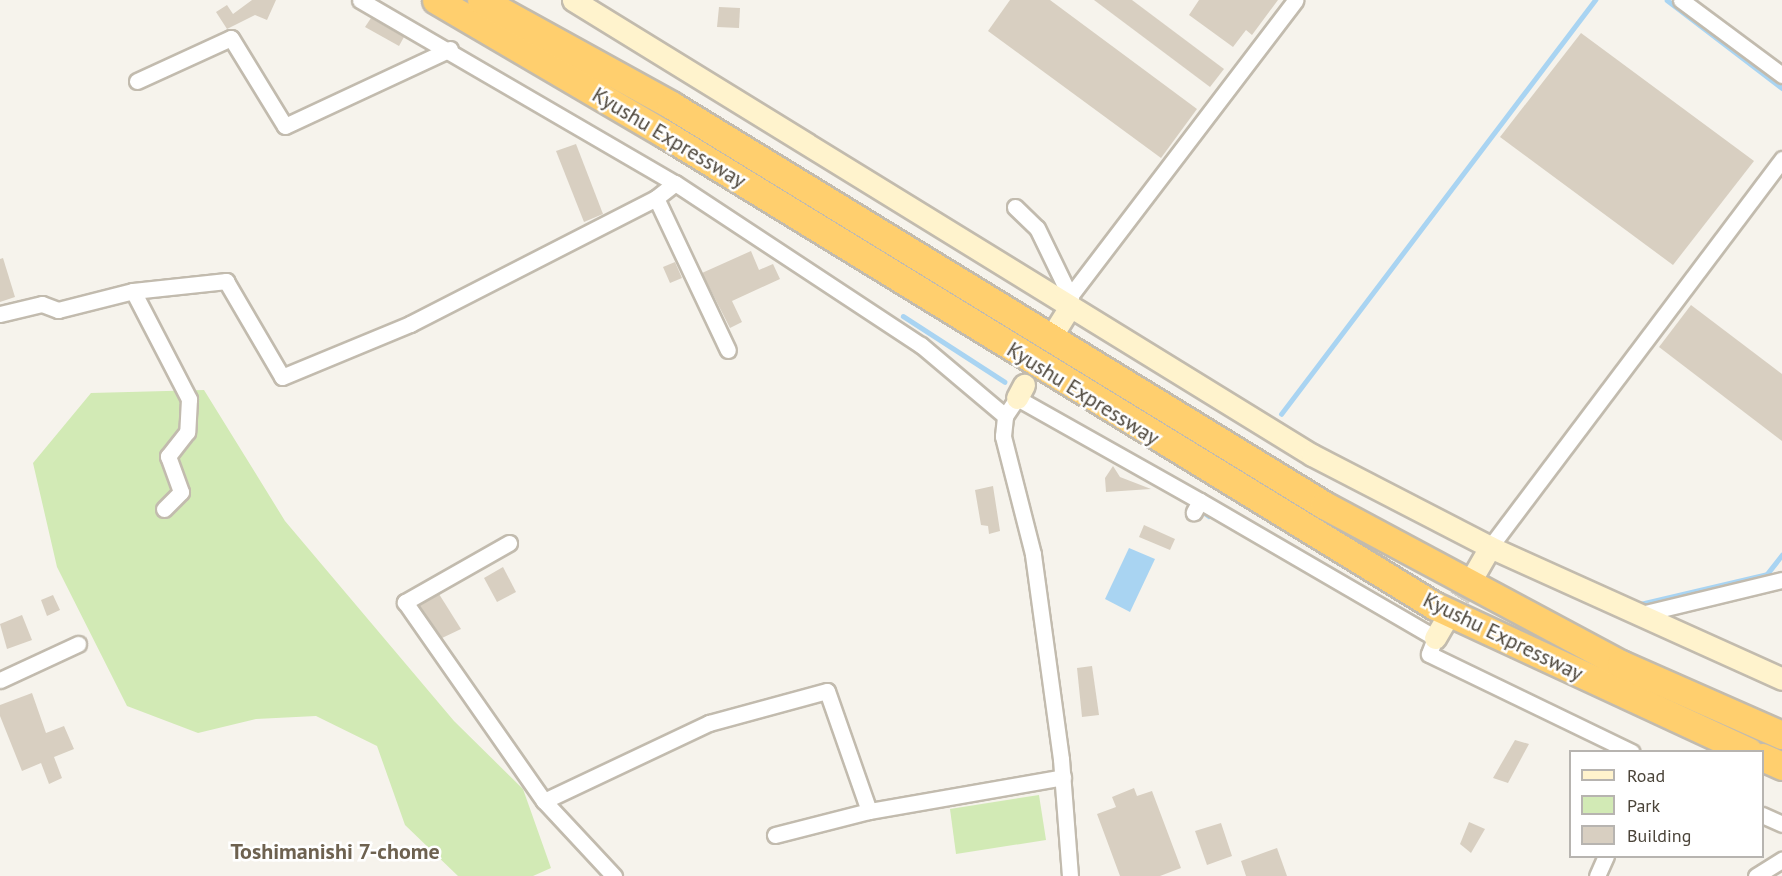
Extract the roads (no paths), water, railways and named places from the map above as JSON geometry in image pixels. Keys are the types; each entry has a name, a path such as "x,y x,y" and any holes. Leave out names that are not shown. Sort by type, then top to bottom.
{"highway":[{"name":"Kyushu Expressway","path":"436,0 663,132 1435,606 1745,750"},
{"name":"Kyushu Expressway","path":"481,0 671,105 1324,505 1621,664 1782,735"},
{"path":"1764,758 1782,766"}],"street":[{"path":"360,0 450,49 675,183 921,345 1005,416"},
{"path":"573,0 1312,454 1490,547 1634,615 1776,675"},
{"path":"1056,329 1068,303 1296,0"},
{"path":"1681,0 1782,75"},
{"path":"137,81 231,38 285,126 450,49"},
{"path":"1475,573 1490,547 1782,159"},
{"path":"0,314 42,304 58,310 133,291 226,280 282,377 410,324 656,198 675,183"},
{"path":"656,198 728,350"},
{"path":"1015,207 1037,228 1068,303"},
{"path":"133,291 189,399 186,432 168,456 181,492 164,509"},
{"path":"1070,876 1063,777 1033,554 1003,436 1005,416 1021,392 1197,506 1439,631 1430,654 1628,750"},
{"path":"509,543 405,602 544,801 614,876"},
{"path":"1634,615 1782,580"},
{"path":"0,680 78,644"},
{"path":"544,801 709,723 827,691 869,811"},
{"path":"775,835 869,811 1063,777"},
{"path":"1764,816 1782,824"},
{"path":"1597,876 1605,858"},
{"path":"1756,876 1782,860"}],"water":[{"path":"1129,548 1155,559 1130,612 1105,599"}],"waterway":[{"path":"1281,414 1595,0"},
{"path":"1667,0 1782,88"},
{"path":"903,316 1005,382"},
{"path":"1199,509 1209,516"},
{"path":"1636,605 1767,574 1782,555"}],"tunnel":[{"path":"1443,624 1475,573"}],"district":[{"name":"Toshimanishi 7-chome","path":"335,852"}]}
